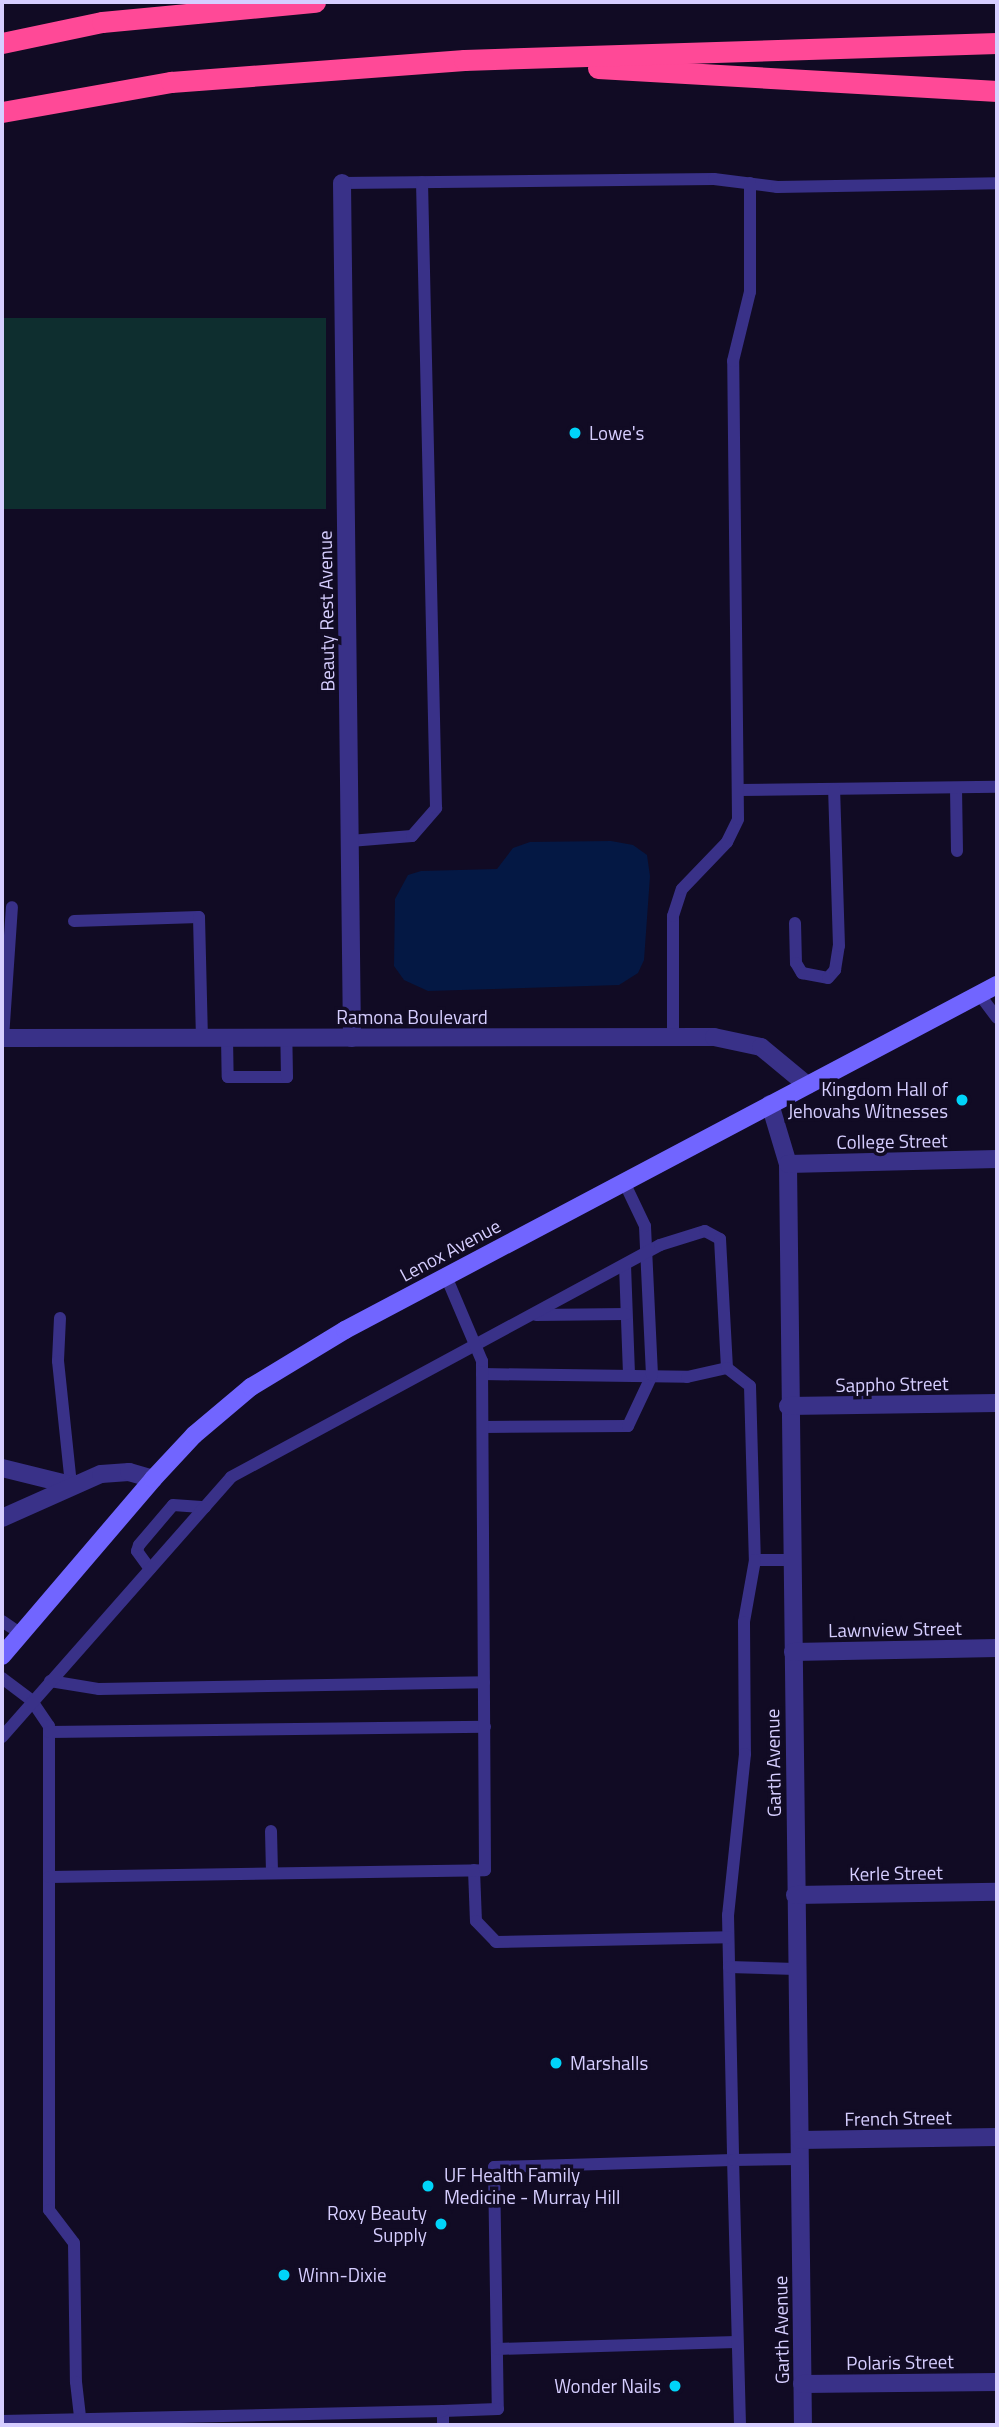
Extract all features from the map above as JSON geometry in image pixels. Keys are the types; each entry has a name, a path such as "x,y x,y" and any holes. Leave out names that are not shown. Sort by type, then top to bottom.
{"highway":[{"path":"2,43 102,22 315,2"},
{"path":"2,112 170,82 464,60 997,43"},
{"path":"464,60 997,91"}],"main road":[{"name":"Lenox Avenue","path":"2,1656 153,1479 194,1435 251,1387 446,1276 997,985"}],"street":[{"name":"Beauty Rest Avenue","path":"342,183 352,1038"},
{"name":"Ramona Boulevard","path":"2,1038 725,1038 761,1047 807,1085"},
{"name":"Garth Avenue","path":"770,1104 788,1164 788,1406 803,2425"},
{"name":"College Street","path":"788,1164 997,1159"},
{"name":"Sappho Street","path":"788,1406 997,1403"},
{"path":"2,1468 71,1485"},
{"path":"2,1517 71,1485 115,1473 153,1479"},
{"name":"Lawnview Street","path":"793,1652 997,1648"},
{"name":"Kerle Street","path":"795,1895 997,1892"},
{"name":"French Street","path":"800,2140 997,2137"},
{"name":"Polaris Street","path":"802,2384 997,2382"}],"lane":[{"path":"342,183 714,179 777,187 997,183"},
{"path":"350,841 412,836 436,808 422,182"},
{"path":"673,1037 673,916 682,889 727,842 738,820 733,361 750,292 750,183"},
{"path":"739,790 997,787"},
{"path":"956,788 957,851"},
{"path":"795,923 796,963 802,973 828,978 835,970 839,946 834,789"},
{"path":"2,1038 12,907"},
{"path":"74,921 198,917 202,1038"},
{"path":"979,994 997,1018"},
{"path":"227,1038 228,1077 286,1077 286,1038"},
{"path":"483,1427 628,1426 652,1375 645,1226 624,1182"},
{"path":"2,1737 231,1477 648,1252 705,1231 720,1239 727,1368 750,1387 755,1560 744,1622 745,1754 728,1937 740,2425"},
{"path":"625,1265 629,1373"},
{"path":"49,1877 485,1870 482,1374 478,1346 446,1276"},
{"path":"534,1315 626,1314"},
{"path":"60,1318 58,1362 71,1485"},
{"path":"482,1374 629,1373 687,1377 727,1368"},
{"path":"150,1569 137,1551 139,1545 173,1505 205,1507"},
{"path":"755,1560 791,1560"},
{"path":"2,1621 21,1634"},
{"path":"2,1678 32,1701 49,1732 49,2210 74,2243 76,2382 81,2422"},
{"path":"50,1681 99,1689 484,1682"},
{"path":"49,1732 485,1727"},
{"path":"271,1831 272,1873"},
{"path":"474,1870 477,1921 496,1942 728,1937"},
{"path":"729,1967 796,1969"},
{"path":"2,2421 81,2422 498,2409 494,2167 799,2158"},
{"path":"497,2348 736,2342"},
{"path":"443,2411 443,2425"}],"green space":[{"path":"2,318 326,318 326,509 2,509"}],"water":[{"path":"611,841 633,845 647,855 650,876 644,960 638,973 619,985 428,991 404,980 394,966 395,899 408,875 421,871 497,869 513,848 530,842"}],"place":[{"name":"Lowe's","path":"575,433"},
{"name":"Kingdom Hall of Jehovahs Witnesses","path":"962,1100"},
{"name":"Marshalls","path":"556,2063"},
{"name":"UF Health Family Medicine - Murray Hill","path":"428,2186"},
{"name":"Roxy Beauty Supply","path":"441,2224"},
{"name":"Winn-Dixie","path":"284,2275"},
{"name":"Wonder Nails","path":"675,2386"}]}
